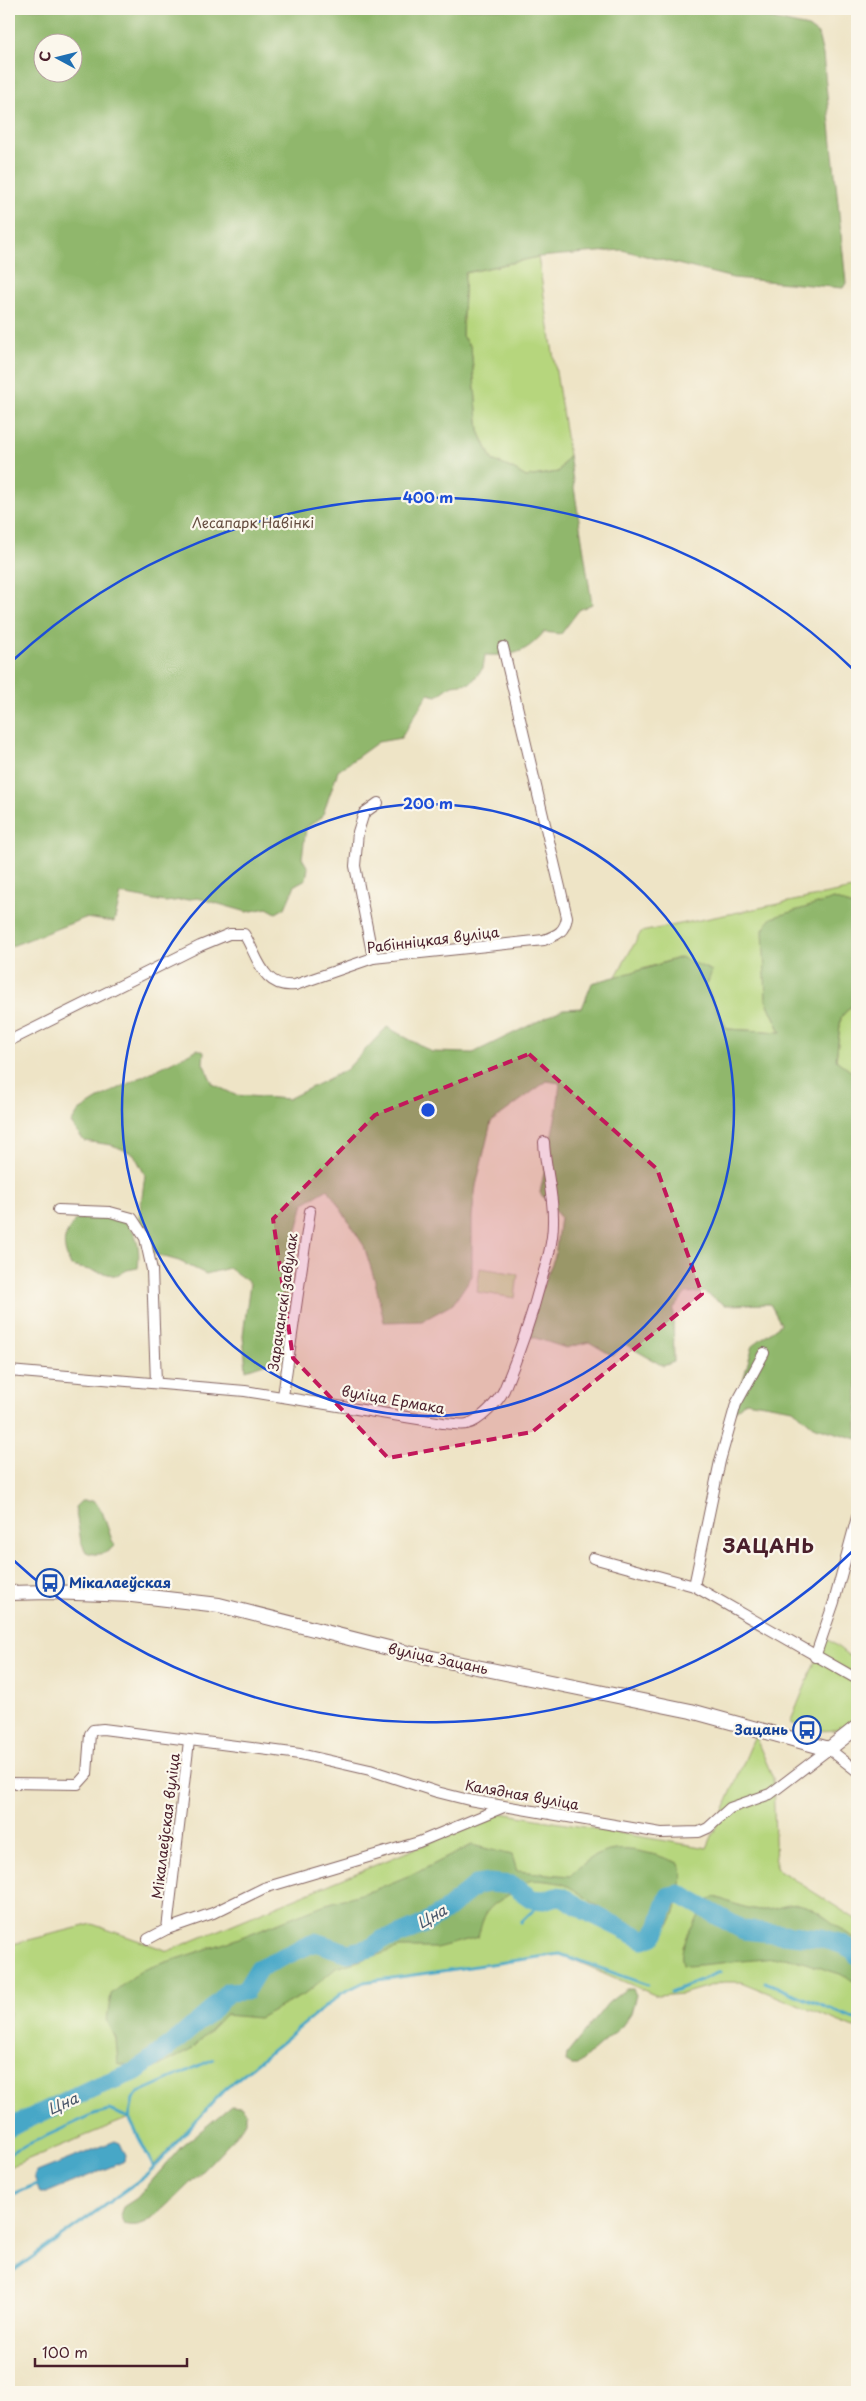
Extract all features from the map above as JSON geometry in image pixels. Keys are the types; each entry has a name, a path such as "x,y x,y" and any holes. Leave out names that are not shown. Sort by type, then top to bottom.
{"street":[{"name":"Рабінніцкая вуліца","path":"9,1040 200,946 229,934 244,934 264,973 269,979 283,987 295,986 373,958 544,940 561,932 566,926 567,917 503,646"},
{"path":"373,958 355,866 358,832 364,813 378,803"},
{"name":"вуліца Ермака","path":"9,1371 245,1390 443,1423 467,1424 479,1418 501,1396 526,1334 551,1246 554,1222 552,1193 545,1163 544,1142"},
{"path":"58,1210 110,1212 132,1218 144,1238 152,1270 156,1382"},
{"name":"Зарачанскі завулак","path":"284,1396 310,1211"},
{"path":"694,1586 720,1461 736,1404 764,1353"},
{"path":"815,1657 834,1602 857,1516"},
{"path":"593,1558 694,1586 815,1657 857,1679"},
{"name":"вуліца Зацань","path":"9,1593 122,1594 219,1605 408,1654 691,1711 829,1749 857,1771"},
{"path":"829,1749 857,1727"},
{"name":"Мікалаеўская вуліца","path":"9,1783 78,1784 87,1774 89,1737 91,1732 96,1729 190,1741 167,1929"},
{"name":"Калядная вуліца","path":"190,1741 300,1754 370,1770 437,1792 504,1807 661,1833 698,1832 708,1828 730,1808 744,1801 770,1794 829,1749"},
{"path":"148,1939 167,1929 213,1912 264,1888 419,1842 504,1807"}],"highlighted area":[{"path":"529,1054 657,1169 702,1294 532,1432 388,1458 293,1358 273,1219 375,1115"}],"green space":[{"name":"Лесапарк Навінкі","path":"9,9 727,9 808,27 818,34 823,55 846,283 843,288 733,278 622,250 538,257 465,273 462,336 471,347 479,431 492,460 526,477 558,472 569,455 592,604 579,610 561,634 544,632 531,645 518,652 503,655 485,655 483,668 471,683 452,685 437,696 428,694 401,738 378,742 338,771 322,817 306,828 302,858 308,868 306,879 295,885 285,908 276,913 267,908 247,912 198,898 165,902 121,894 114,922 85,918 9,947"},
{"path":"538,257 569,455 558,472 526,477 492,460 479,431 471,347 462,336 465,273"},
{"path":"857,888 857,908 833,899 766,1000 781,1032 727,1029 706,987 681,957 615,978 641,932"},
{"path":"834,899 857,908 857,1000 841,1017 836,1060 857,1076 857,1439 813,1426 793,1409 746,1401 734,1412 753,1345 781,1324 770,1304 725,1305 704,1292 686,1293 673,1309 674,1362 663,1366 625,1344 613,1356 589,1342 566,1348 523,1334 555,1256 560,1217 540,1193 557,1109 560,1083 547,1081 491,1122 476,1186 472,1216 472,1276 453,1304 422,1321 384,1322 375,1281 364,1246 328,1189 304,1203 292,1249 287,1284 289,1322 285,1357 246,1370 243,1335 250,1283 229,1268 206,1274 179,1261 154,1254 139,1218 145,1175 134,1154 112,1145 84,1141 71,1123 79,1111 103,1096 198,1049 204,1052 203,1063 213,1084 235,1095 288,1099 346,1070 387,1027 432,1052 473,1053 563,1009 582,1008 592,983 681,957 712,971 706,987 727,1029 781,1032 766,1000 763,930 771,918"},
{"path":"857,1000 856,1076 836,1060 841,1017"},
{"path":"104,1215 123,1221 132,1230 137,1242 138,1268 127,1270 117,1276 71,1266 64,1242 71,1226 76,1220"},
{"path":"480,1268 518,1274 515,1298 477,1292"},
{"path":"81,1501 94,1501 102,1511 114,1546 104,1553 93,1554 86,1552 81,1542 75,1507"},
{"path":"825,1637 857,1662 857,1718 840,1728 824,1731 790,1723"},
{"path":"755,1736 773,1778 776,1868 857,1920 857,2029 741,1982 723,1982 682,1994 657,1996 560,1954 364,1982 342,1993 225,2089 153,2166 129,2118 9,2167 9,1945 92,1924 168,1951 501,1813 707,1848"},
{"path":"472,1845 512,1855 517,1871 570,1876 590,1859 600,1854 614,1850 633,1850 679,1863 682,1878 681,1888 670,1924 658,1932 643,1931 626,1924 563,1884 532,1880 496,1903 488,1911 478,1937 436,1948 400,1948 336,1968 304,1995 258,2018 225,2015 191,2050 149,2071 118,2063 116,2039 107,2020 111,1994 142,1970 231,1941 323,1905 374,1890 420,1871"},
{"path":"715,1897 758,1910 769,1910 797,1904 816,1911 857,1939 857,1983 840,1974 786,1957 683,1965 683,1949 690,1931 709,1900"},
{"path":"626,1989 633,1989 636,1995 631,2013 622,2026 577,2065 566,2062 567,2054 608,2003"},
{"path":"231,2106 241,2107 246,2113 246,2121 216,2157 146,2222 132,2225 124,2224 120,2215 123,2207 137,2198 181,2147"}],"water":[{"path":"115,2141 120,2143 126,2156 125,2161 46,2193 40,2193 34,2176 37,2172"}],"waterway":[{"name":"Цна","path":"9,2128 93,2088 136,2071 212,2010 228,1992 245,1991 259,1968 315,1942 348,1953 371,1948 383,1939 394,1937 420,1926 445,1911 476,1885 489,1883 512,1885 532,1899 544,1900 556,1896 563,1897 586,1911 643,1939 654,1935 669,1896 679,1894 743,1930 821,1938 842,1944 855,1951 857,1956"},
{"path":"521,1922 544,1900"},
{"path":"9,2274 148,2174 225,2089 342,1993 364,1982 560,1954 648,1985"},
{"path":"671,1992 720,1972"},
{"path":"765,1982 857,2020"},
{"path":"129,2118 133,2099 138,2093 214,2059"},
{"path":"9,2153 94,2114 109,2110 129,2118 153,2166"},
{"path":"9,2196 37,2184"}],"place":[{"name":"Мікалаеўская","path":"50,1583"},
{"name":"Зацань","path":"807,1730"}],"district":[{"name":"ЗАЦАНЬ","path":"769,1546"}]}
